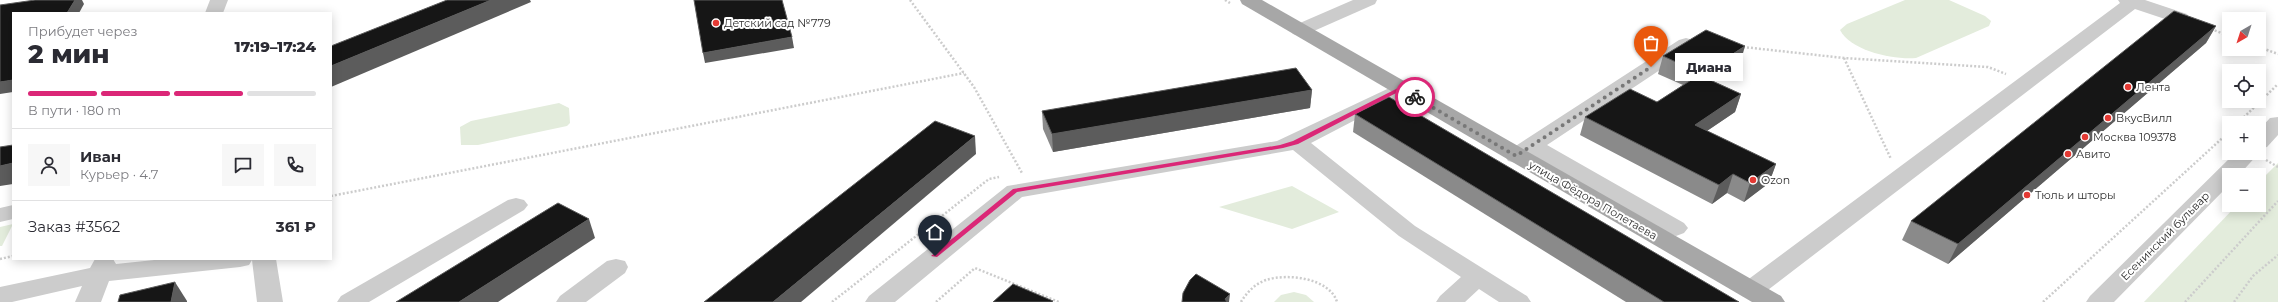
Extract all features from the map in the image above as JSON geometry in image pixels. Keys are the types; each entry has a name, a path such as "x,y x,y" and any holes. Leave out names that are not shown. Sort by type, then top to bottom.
{"main road":[{"name":"улица Фёдора Полетаева","path":"1249,0 1400,89 1524,151 1772,302"}],"street":[{"path":"214,12 219,0"},
{"path":"1300,30 1368,0"},
{"path":"1752,290 2027,82 2129,1 2180,18"},
{"path":"1676,228 1524,151 1691,41"},
{"path":"878,302 1015,191 1281,147 1296,142 1400,89"},
{"path":"2266,135 2278,123"},
{"path":"1296,142 1407,231 1518,302"},
{"name":"Есенинский бульвар","path":"2099,302 2241,160"},
{"path":"350,302 516,205"},
{"path":"0,215 12,212"},
{"path":"0,296 103,267 223,260"},
{"path":"264,260 270,302"},
{"path":"88,302 103,267"},
{"path":"569,302 616,267"},
{"path":"1449,302 1477,276"}],"path":[{"path":"910,0 974,87 1022,174"},
{"path":"2180,18 2222,33"},
{"path":"1737,46 1844,58 1988,67 2027,82"},
{"path":"2266,50 2278,54"},
{"path":"1844,58 1900,178"},
{"path":"332,196 964,73"},
{"path":"2245,116 2278,84"},
{"path":"2043,302 2222,139"},
{"path":"2185,302 2278,201"},
{"path":"2234,302 2244,287 2264,264 2278,255"},
{"path":"0,259 12,256"},
{"path":"936,302 975,268 1059,302"},
{"path":"1242,302 1257,285 1276,278 1300,280 1324,285 1334,292 1337,302"}],"green space":[{"path":"1905,0 1949,0 1985,16 1991,21 1989,26 1916,58 1885,56 1863,49 1853,44 1840,30 1847,24"},
{"path":"559,103 569,108 570,123 567,126 478,145 461,145 460,127 471,121"},
{"path":"2278,163 2278,302 2144,302 2230,212 2266,212 2266,175"},
{"path":"1292,186 1339,212 1292,229 1219,207"},
{"path":"12,224 2,246 0,246 0,227"},
{"path":"1294,292 1306,295 1314,302 1274,302 1281,295"}],"building":[{"path":"35,0 75,0 68,12 12,12 12,80 0,82 0,5"},
{"path":"447,0 491,0 332,66 332,46"},
{"path":"694,0 782,0 792,37 703,53"},
{"path":"2174,11 2216,26 1958,244 1911,221"},
{"path":"1706,30 1745,46 1702,74 1663,56"},
{"path":"1296,68 1312,90 1052,134 1042,111"},
{"path":"1699,75 1741,94 1695,125 1776,164 1750,183 1733,174 1719,185 1585,117 1630,89 1657,102"},
{"path":"1389,97 1739,302 1664,302 1355,114"},
{"path":"935,121 975,136 773,302 704,302"},
{"path":"12,145 12,163 0,166 0,147"},
{"path":"558,203 589,219 459,302 396,302"},
{"path":"1196,274 1230,294 1225,299 1227,302 1182,302 1183,293 1190,280"},
{"path":"175,282 171,302 118,302 120,295"},
{"path":"1013,284 1053,301 993,302"}],"way so far":[{"path":"1415,97 1516,156 1651,67"}],"place":[{"name":"Детский сад №779","path":"716,23"},
{"name":"Диана","path":"1651,67"},
{"name":"Лента","path":"2128,87"},
{"name":"ВкусВилл","path":"2108,118"},
{"name":"Москва 109378","path":"2085,137"},
{"name":"Авито","path":"2068,154"},
{"name":"Ozon","path":"1753,180"},
{"name":"Тюль и шторы","path":"2027,195"}],"route":[{"path":"935,256 1015,191 1281,147 1296,142 1400,89 1415,97"}]}
